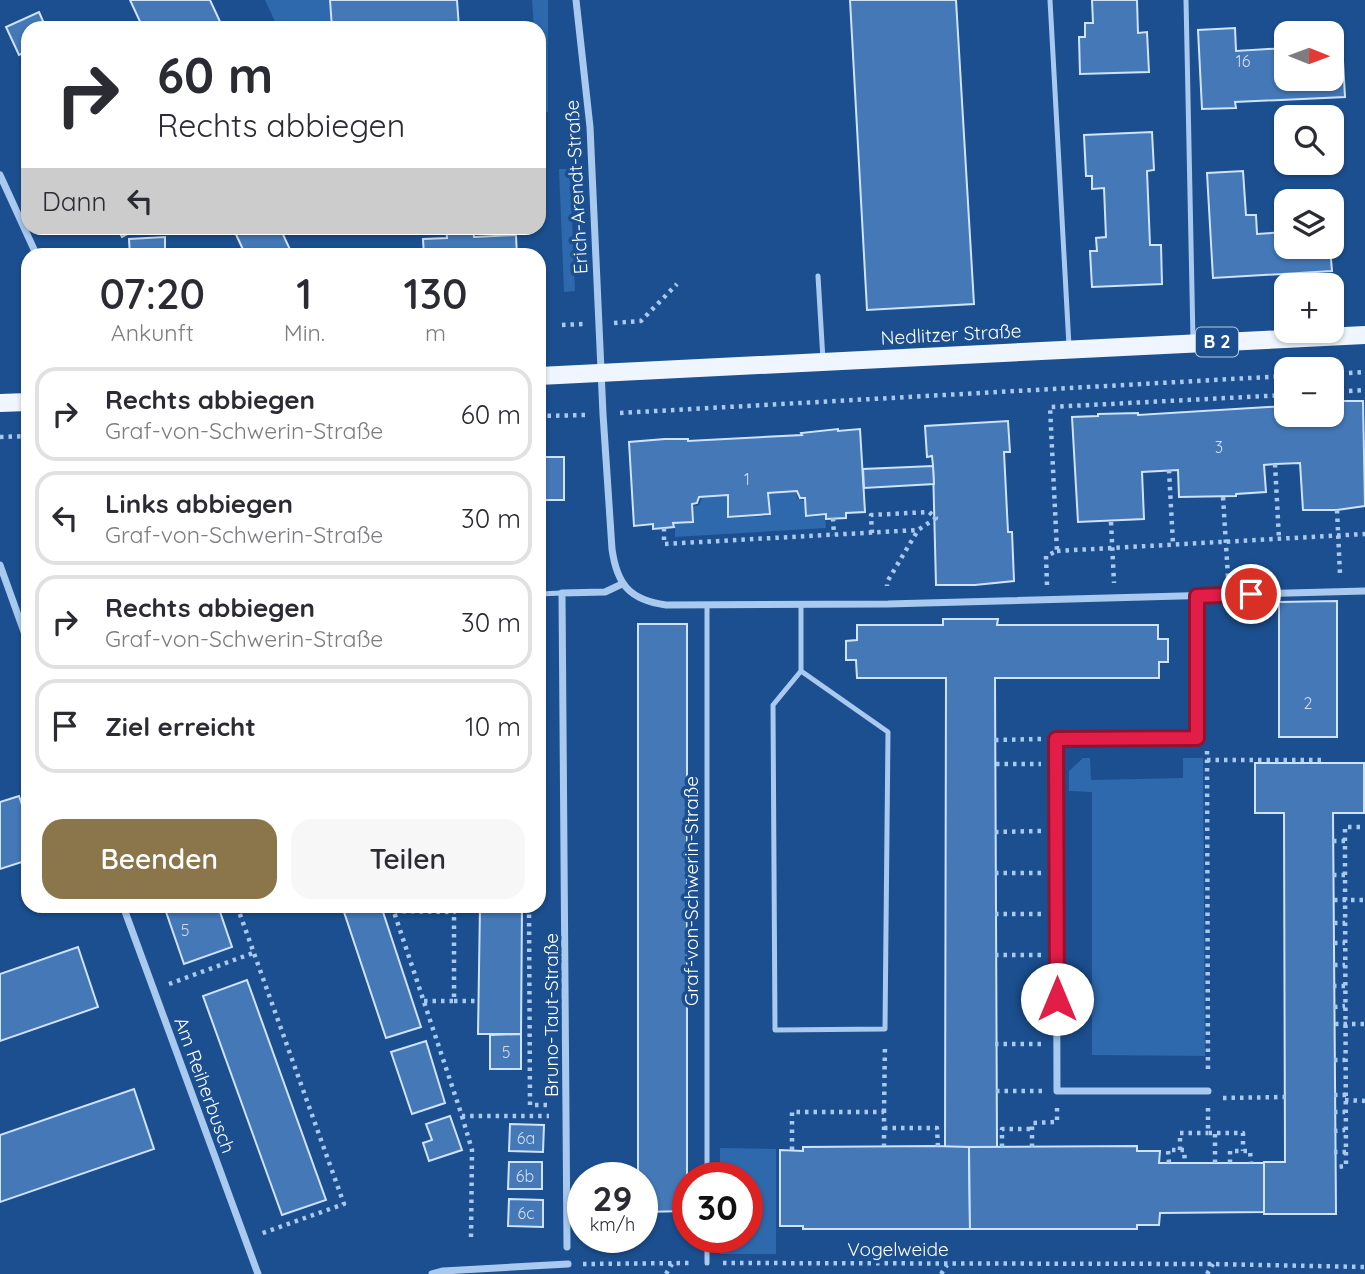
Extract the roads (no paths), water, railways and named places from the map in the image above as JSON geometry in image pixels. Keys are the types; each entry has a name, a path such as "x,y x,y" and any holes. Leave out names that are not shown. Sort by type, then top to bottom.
{"main road":[{"name":"Nedlitzer Straße","path":"546,376 1365,335"},
{"path":"0,403 21,402"}],"street":[{"name":"Erich-Arendt-Straße","path":"576,0 590,127 601,373"},
{"path":"0,175 21,221"},
{"path":"601,373 614,567 622,584 632,595 647,603 888,604 1365,592"},
{"path":"0,565 21,624"},
{"path":"562,593 605,592 622,584"},
{"name":"Bruno-Taut-Straße","path":"562,593 567,1162"},
{"path":"1197,596 1197,738 1056,739 1057,1091 1208,1094"},
{"name":"Am Reiherbusch","path":"126,913 258,1274"},
{"path":"432,1274 443,1271 568,1265"}],"lane":[{"path":"1050,0 1069,349"},
{"path":"1186,0 1193,343"},
{"path":"818,276 823,362"},
{"path":"546,594 562,593"},
{"name":"Graf-von-Schwerin-Straße","path":"707,605 707,1162"},
{"path":"801,605 801,671 773,705 775,1030 885,1029 888,732 801,671"},
{"path":"707,1253 707,1263"}]}
